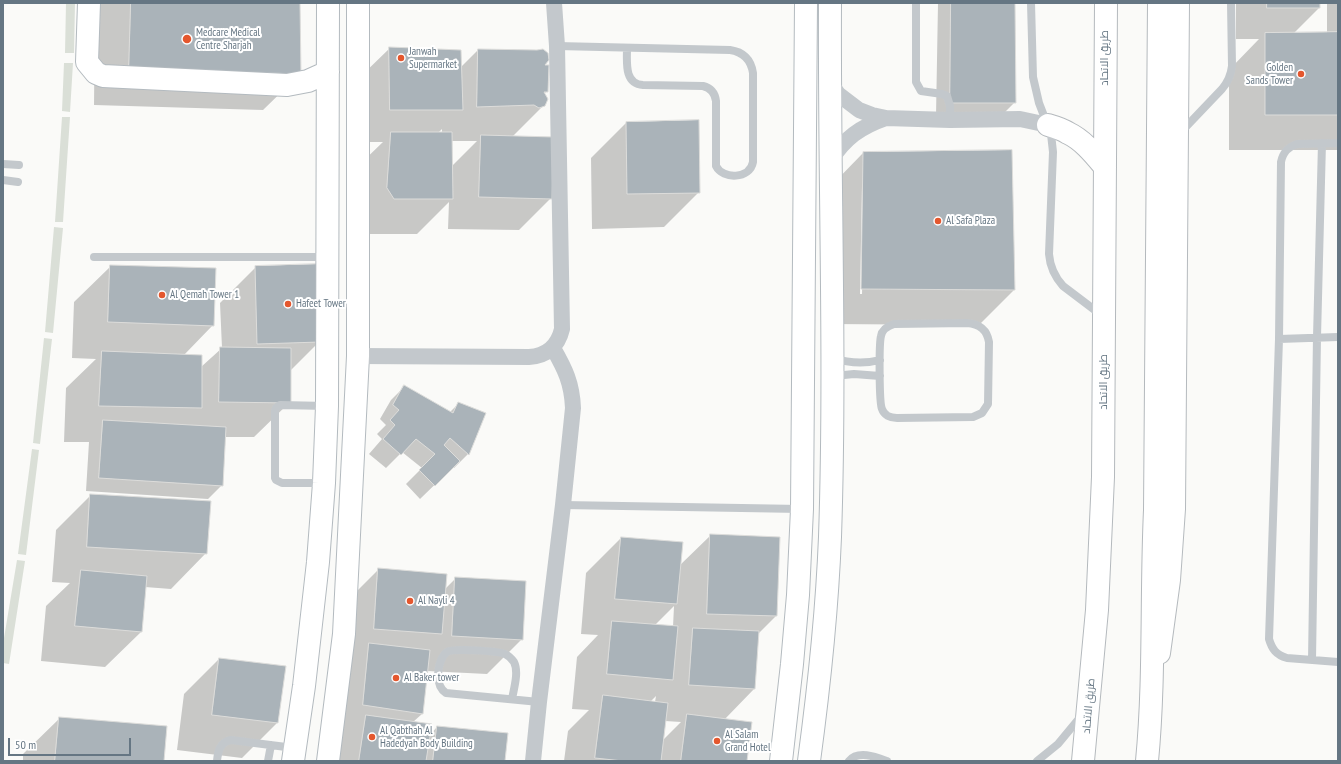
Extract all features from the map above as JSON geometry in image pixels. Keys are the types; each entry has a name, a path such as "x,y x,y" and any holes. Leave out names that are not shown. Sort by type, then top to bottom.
{"main road":[{"path":"89,3 87,62 96,73 110,77 287,85 308,81 328,72"},
{"path":"294,755 304,686 318,562 324,483 327,406 328,3"},
{"path":"328,761 344,634 358,356 358,3"},
{"path":"781,761 793,656 798,595 802,509 806,3"},
{"path":"810,761 825,619 830,538 833,367 830,161 830,3"},
{"name":"طريق الاتحاد","path":"1083,761 1097,610 1101,537 1104,410 1106,3"},
{"path":"1147,761 1152,685 1152,588 1155,510 1159,3"},
{"path":"1152,685 1165,615 1174,509 1178,3"},
{"path":"1048,125 1069,133 1082,142 1105,167"},
{"path":"318,562 325,570 328,580 326,613 328,623 335,631 344,634"}],"street":[{"path":"358,356 529,357 542,355 552,348 560,336 562,329 557,46 554,3"},
{"path":"830,83 838,94 859,110 886,118 950,120 1020,119 1048,125"},
{"path":"830,161 847,139 858,130 871,123 886,118"},
{"path":"533,761 573,408 569,381 552,348"}],"lane":[{"path":"916,3 916,82 921,90 947,96 950,106 950,120"},
{"path":"1031,3 1033,77 1039,103 1051,134 1054,162 1050,254 1051,268 1058,281 1063,286 1104,317"},
{"path":"1178,136 1227,82 1231,74 1231,3"},
{"path":"557,46 730,50 742,53 747,57 753,73 753,162 749,171 742,174 726,175 721,173 716,166 716,101 714,92 703,86 643,86 634,83 628,76 627,48"},
{"path":"1338,143 1303,143 1291,146 1283,156 1281,162 1279,339 1269,639 1273,649 1281,656 1338,662"},
{"path":"1312,660 1317,338 1322,143"},
{"path":"3,164 19,165"},
{"path":"3,180 18,182"},
{"path":"94,257 328,257"},
{"path":"894,324 974,324 980,326 988,336 990,342 988,404 986,409 973,417 897,418 888,416 881,409 880,404 880,376 881,336 886,328 894,324"},
{"path":"1279,339 1338,337"},
{"path":"833,367 842,361 863,362 880,360"},
{"path":"833,367 854,374 880,376"},
{"path":"324,483 282,483 276,480 274,475 275,411 280,405 327,406"},
{"path":"563,505 802,509"},
{"path":"512,699 516,668 509,656 500,653 454,650 446,653 441,659 439,686 443,691 450,693 539,702"},
{"path":"1037,761 1058,744 1089,706"},
{"path":"217,761 219,749 227,740 271,745 294,755"},
{"path":"268,761 271,745"},
{"path":"849,761 855,756 862,755 874,756 887,761"}],"shaded area":[{"path":"66,3 75,3 74,53 65,53"},
{"path":"64,63 73,63 70,112 62,111"},
{"path":"62,117 70,117 63,222 55,222"},
{"path":"54,227 63,228 53,333 45,332"},
{"path":"44,338 52,339 40,444 33,443"},
{"path":"32,449 39,450 26,555 18,554"},
{"path":"17,560 25,561 9,664 3,663 3,644"}],"building":[{"path":"131,3 300,3 301,74 129,69"},
{"path":"951,3 1015,3 1016,103 950,103"},
{"path":"1267,3 1320,3 1320,8 1267,8"},
{"name":"Golden Sands Tower","path":"1338,32 1338,115 1265,115 1265,33"},
{"path":"389,47 461,50 463,110 390,110"},
{"path":"478,49 543,49 548,53 549,60 545,65 549,65 548,92 544,92 548,99 545,106 539,108 534,105 477,107"},
{"path":"699,120 700,193 627,194 626,122"},
{"path":"391,132 452,132 453,199 394,199 387,188"},
{"path":"481,135 554,137 552,199 479,197"},
{"name":"Al Safa Plaza","path":"1012,150 1015,290 861,289 863,152"},
{"name":"Hafeet Tower","path":"318,264 320,342 257,344 255,266"},
{"name":"Al Qemah Tower 1","path":"110,265 216,268 214,326 108,322"},
{"path":"220,347 291,348 291,403 219,402"},
{"path":"102,351 202,355 202,408 99,406"},
{"path":"404,385 453,413 458,402 486,413 469,455 450,438 444,445 460,461 435,486 419,470 435,454 416,439 401,455 383,439 395,425 390,420 399,410 393,405"},
{"path":"103,420 226,427 223,486 99,478"},
{"path":"90,494 211,501 207,554 87,547"},
{"path":"710,534 780,537 777,616 707,614"},
{"path":"621,537 683,542 677,604 615,599"},
{"name":"Al Nayli 4","path":"378,568 447,574 442,634 374,629"},
{"path":"81,570 147,576 142,632 75,626"},
{"path":"455,577 526,581 523,640 452,636"},
{"path":"612,621 678,626 673,680 607,674"},
{"path":"693,628 759,631 755,689 689,685"},
{"name":"Al Baker tower","path":"369,643 430,650 423,714 363,705"},
{"path":"219,658 286,666 278,723 212,715"},
{"path":"603,695 668,703 661,761 623,761 595,758"},
{"name":"Al Salam Grand Hotel","path":"687,714 752,722 747,761 681,761"},
{"path":"366,715 432,724 426,761 359,761"},
{"path":"59,717 167,726 164,761 55,761"},
{"path":"437,726 508,733 505,761 433,761"}],"place":[{"name":"Medcare Medical Centre Sharjah","path":"187,39"},
{"name":"Janwah Supermarket","path":"401,58"},
{"name":"Golden Sands Tower","path":"1301,74"},
{"name":"Al Safa Plaza","path":"938,221"},
{"name":"Al Qemah Tower 1","path":"162,295"},
{"name":"Hafeet Tower","path":"288,304"},
{"name":"Al Nayli 4","path":"410,601"},
{"name":"Al Baker tower","path":"396,678"},
{"name":"Al Qabthah Al Hadedyah Body Building","path":"372,737"},
{"name":"Al Salam Grand Hotel","path":"717,741"}]}
